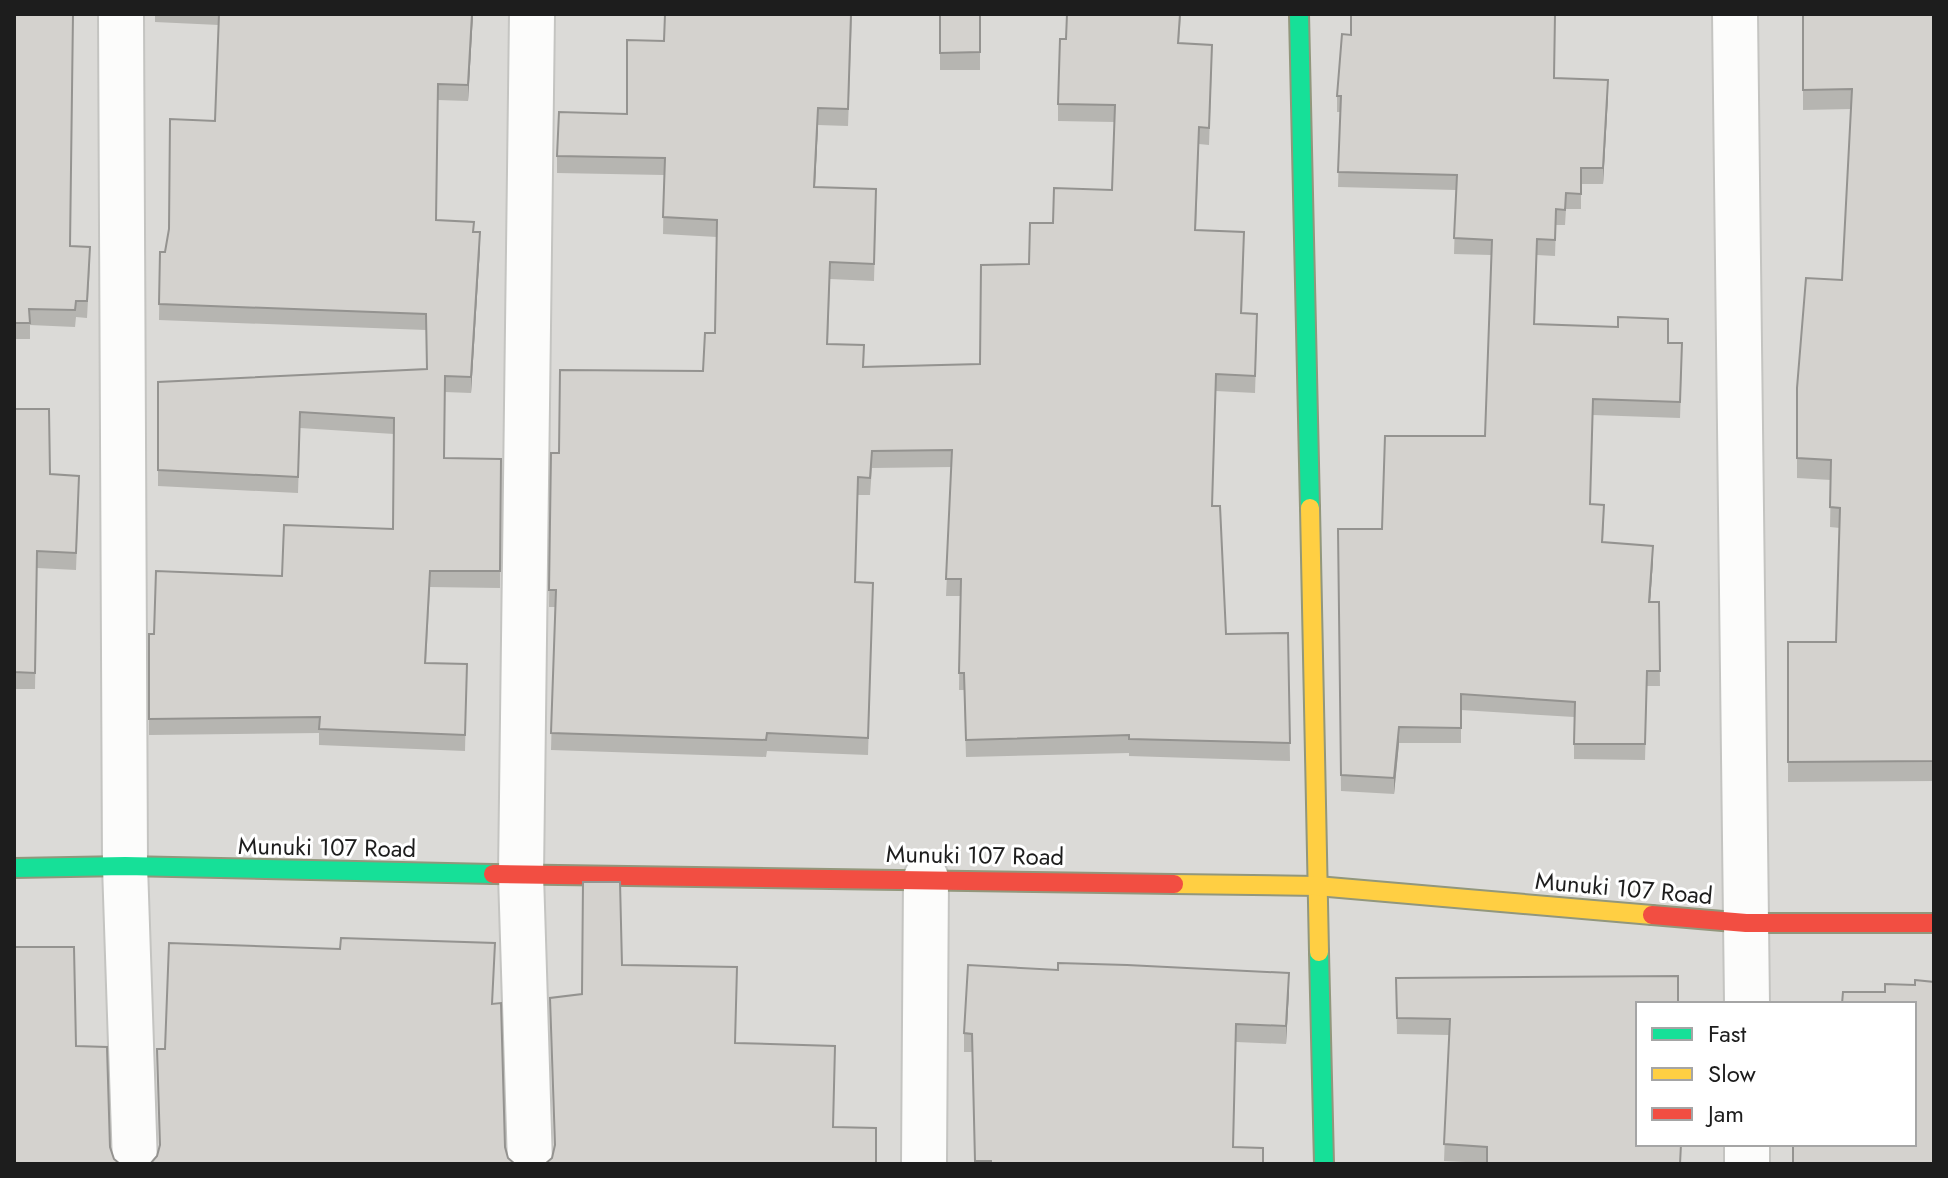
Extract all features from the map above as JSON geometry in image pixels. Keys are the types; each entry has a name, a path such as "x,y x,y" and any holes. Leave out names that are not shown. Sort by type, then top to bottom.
{"street":[{"path":"121,14 125,866 135,1164"},
{"path":"530,1164 521,875 532,14"},
{"path":"1299,14 1324,1164"},
{"path":"1735,14 1747,1002"},
{"name":"Munuki 107 Road","path":"14,868 125,866 1317,886 1746,923 1934,923"},
{"path":"924,1164 926,878"}],"shaded area":[{"path":"14,14 1934,14 1934,1164 14,1164"}],"building":[{"path":"14,14 73,14 70,246 90,247 87,301 76,301 75,310 29,309 30,323 14,323"},
{"path":"219,14 472,14 468,85 438,84 436,220 474,222 473,232 480,232 471,377 445,376 444,458 501,459 500,571 430,571 425,663 467,664 465,735 319,729 320,717 149,719 149,634 154,634 156,571 282,576 284,525 393,529 394,418 300,412 298,477 158,470 158,382 427,369 426,314 159,304 160,252 165,252 169,229 170,119 215,121"},
{"path":"665,14 851,14 848,109 818,108 814,187 876,189 874,264 830,262 827,344 864,345 863,367 980,364 981,265 1029,264 1030,223 1053,223 1054,188 1112,190 1115,105 1058,104 1060,39 1066,39 1067,14 1180,14 1178,43 1212,45 1209,128 1199,127 1195,230 1244,232 1241,313 1257,314 1255,376 1216,374 1212,506 1220,506 1226,634 1288,633 1290,743 1129,739 1129,735 966,740 964,673 959,673 961,579 946,579 952,450 872,451 870,478 858,477 855,582 873,583 868,738 767,733 766,740 551,733 556,590 549,590 551,453 559,453 560,370 703,371 705,333 715,333 717,220 663,217 665,158 557,156 559,112 627,114 627,40 664,41"},
{"path":"940,14 980,14 980,52 940,53"},
{"path":"1351,14 1555,14 1554,78 1608,80 1603,168 1581,168 1581,194 1566,193 1565,210 1556,209 1555,240 1537,239 1534,324 1618,327 1618,317 1668,319 1668,343 1682,343 1680,402 1593,399 1590,504 1604,505 1602,542 1653,546 1649,602 1659,602 1660,671 1647,671 1645,744 1574,744 1575,702 1461,694 1461,728 1399,727 1394,778 1341,775 1338,529 1382,529 1385,436 1485,436 1492,240 1454,238 1457,175 1338,172 1341,96 1337,96 1342,34 1351,35"},
{"path":"1803,14 1934,14 1934,761 1788,762 1788,642 1836,642 1840,508 1830,507 1831,460 1797,458 1797,388 1806,278 1842,280 1852,89 1803,90"},
{"path":"14,409 49,409 50,474 79,476 76,553 37,551 35,673 14,672"},
{"path":"583,882 620,882 622,965 737,967 735,1043 835,1046 833,1127 876,1128 876,1164 545,1164 552,1158 555,1145 550,998 582,994"},
{"path":"341,938 495,943 492,1004 501,1003 505,1147 508,1158 515,1164 150,1164 157,1156 160,1145 157,1049 165,1049 169,943 340,949"},
{"path":"14,947 74,947 76,1046 107,1047 110,1147 114,1159 120,1164 14,1164"},
{"path":"1058,963 1289,973 1286,1026 1236,1024 1233,1147 1263,1148 1263,1164 991,1164 991,1161 975,1161 972,1034 964,1033 968,965 1058,970"},
{"path":"1678,976 1678,1002 1636,1002 1636,1146 1681,1146 1680,1164 1487,1164 1487,1147 1444,1144 1450,1019 1397,1018 1396,978"},
{"path":"1915,980 1934,982 1934,1164 1793,1164 1793,1146 1916,1146 1916,1002 1842,1002 1843,992 1885,992 1885,984 1915,985"}],"traffic: fast":[{"path":"1299,14 1310,508"},
{"path":"14,868 125,866 493,874"},
{"path":"1319,952 1324,1164"}],"traffic: slow":[{"path":"1310,508 1319,952"},
{"path":"1174,884 1317,886 1652,915"}],"traffic: jam":[{"path":"493,874 1174,884"},
{"path":"1652,915 1746,923 1934,923"}]}
